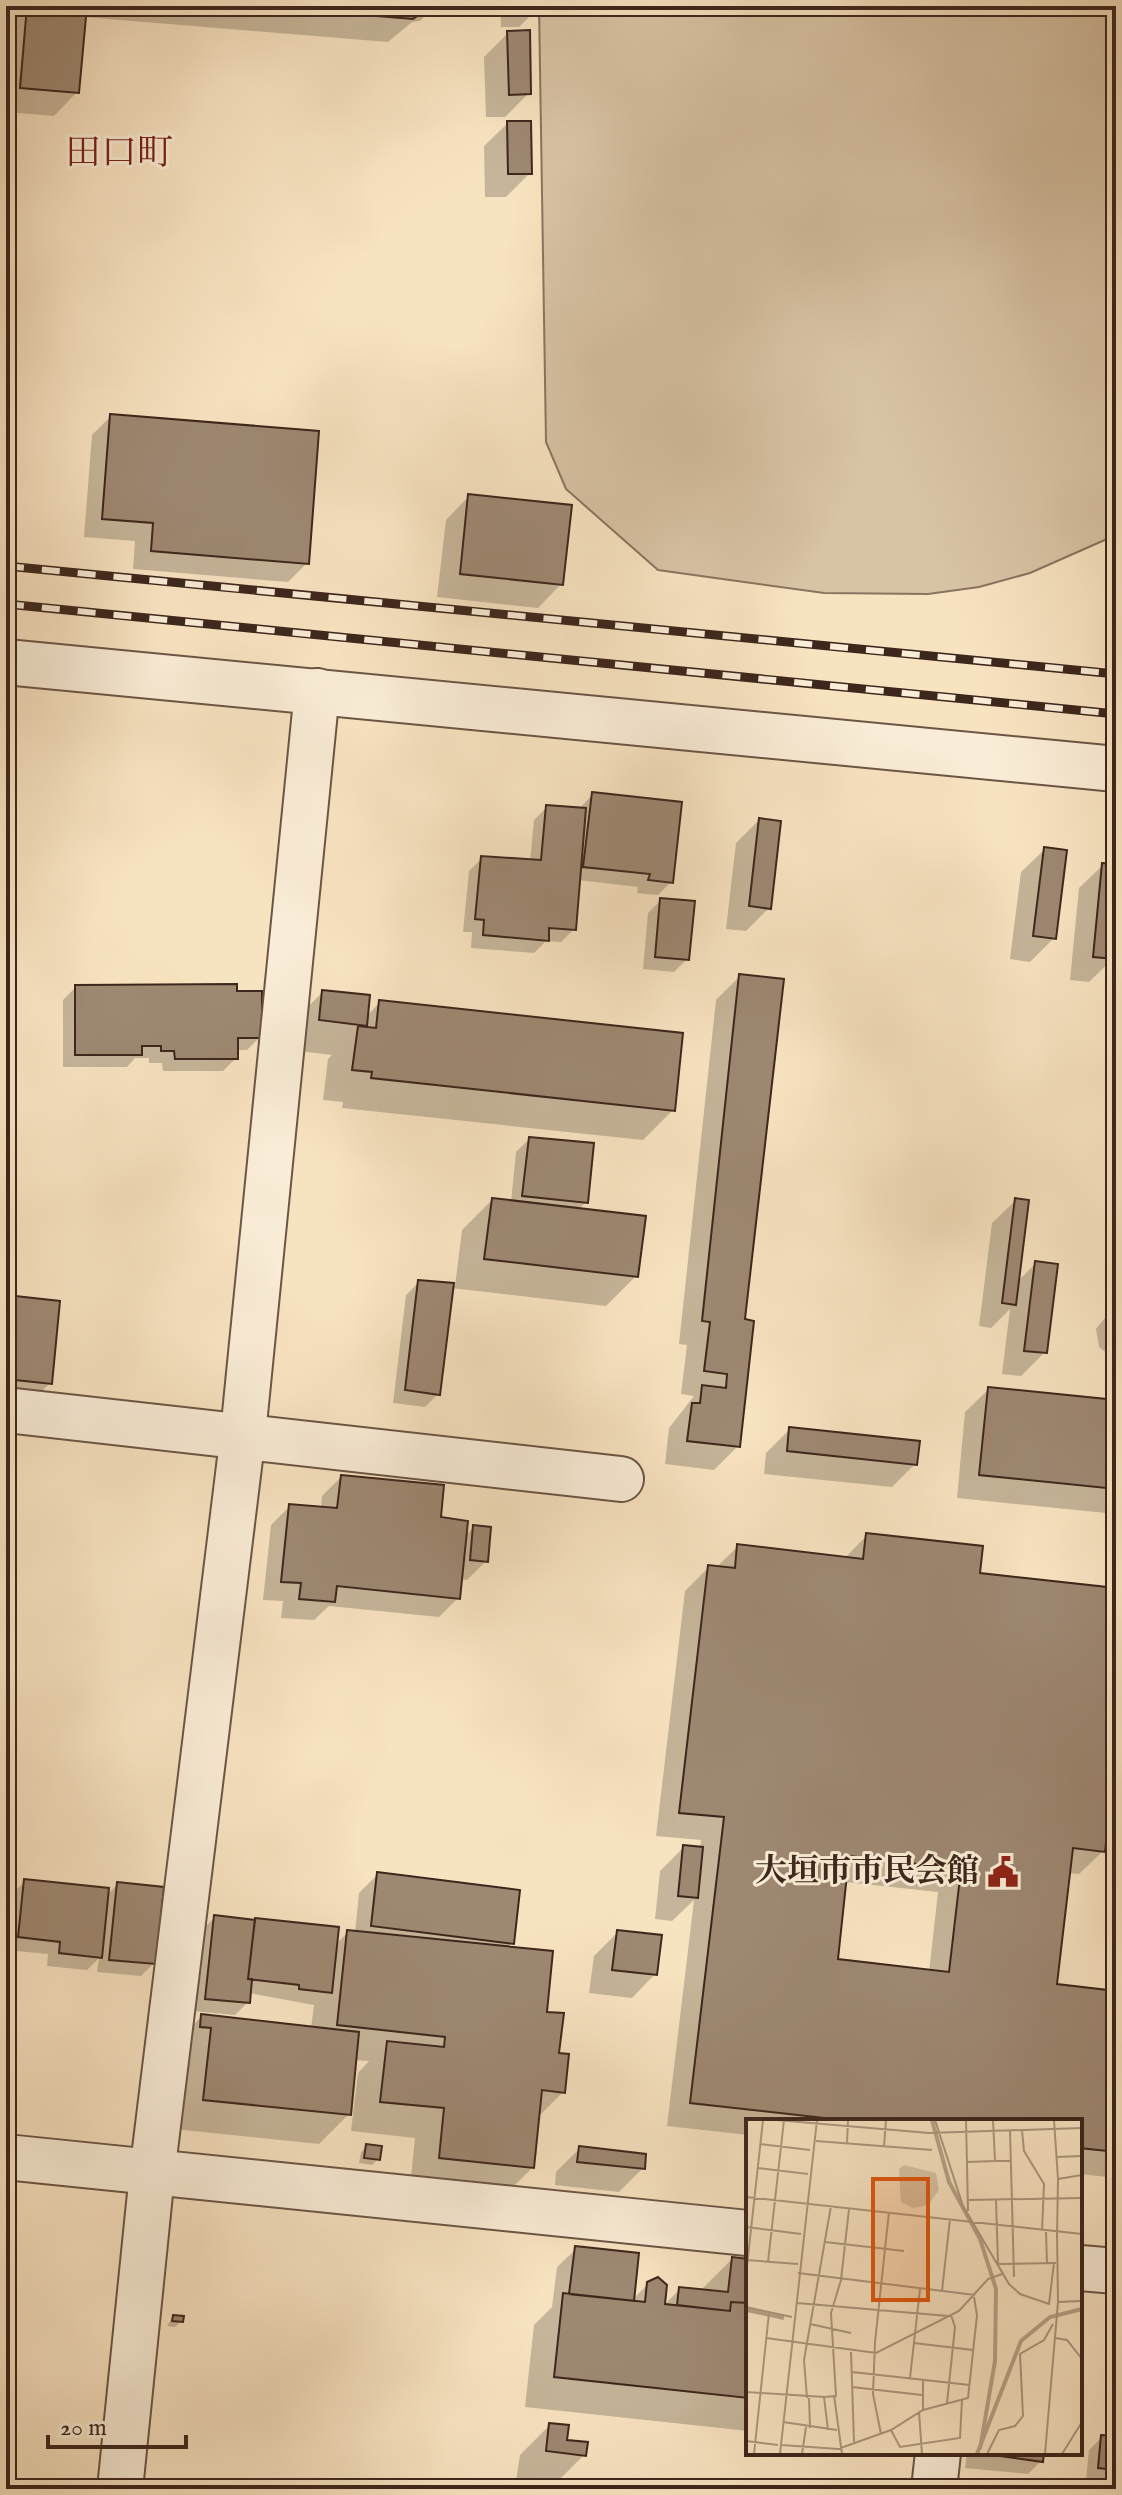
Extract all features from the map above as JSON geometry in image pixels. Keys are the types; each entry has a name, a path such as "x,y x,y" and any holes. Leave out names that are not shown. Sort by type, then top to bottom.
{"street":[{"path":"6,662 1116,769"},
{"path":"120,2489 152,2174 243,1434 317,691"},
{"path":"6,1410 243,1434 621,1479"},
{"path":"6,2157 746,2233"},
{"path":"1082,2268 1116,2271"},
{"path":"934,2489 938,2455"}],"shaded area":[{"path":"539,6 1116,6 1116,535 1030,573 979,587 928,594 824,593 658,570 566,489 546,442"}],"building":[{"path":"27,6 87,6 79,93 20,88"},
{"path":"254,6 431,6 413,19"},
{"path":"530,30 531,94 509,95 507,31"},
{"path":"507,121 531,121 532,174 508,174"},
{"path":"110,414 319,431 309,564 151,551 153,523 102,519"},
{"path":"468,494 572,505 563,585 460,574"},
{"path":"592,792 682,802 673,883 648,880 650,874 583,867"},
{"path":"546,805 586,808 576,930 549,928 549,941 483,935 484,920 475,919 481,856 541,860"},
{"path":"759,818 781,821 771,909 749,906"},
{"path":"1044,847 1067,850 1056,939 1033,936"},
{"path":"1102,863 1116,864 1115,959 1093,957"},
{"path":"660,898 695,901 689,960 655,957"},
{"path":"739,974 784,979 745,1319 754,1321 740,1447 687,1441 692,1403 700,1403 702,1385 726,1388 727,1374 704,1371 710,1322 702,1321"},
{"path":"237,984 237,991 262,991 262,1038 238,1038 238,1059 175,1059 174,1051 161,1051 161,1046 142,1046 142,1055 75,1055 75,985"},
{"path":"322,990 370,995 367,1026 319,1020"},
{"path":"379,1000 683,1033 675,1111 371,1078 372,1072 352,1070 358,1026 376,1028"},
{"path":"529,1137 594,1143 588,1203 522,1196"},
{"path":"492,1198 646,1216 638,1277 484,1259"},
{"path":"1015,1198 1029,1200 1016,1305 1002,1303"},
{"path":"1035,1261 1058,1264 1047,1353 1024,1351"},
{"path":"418,1280 454,1283 440,1395 405,1390"},
{"path":"6,1295 60,1301 52,1384 6,1379"},
{"path":"988,1387 1116,1400 1116,1489 979,1475"},
{"path":"789,1427 920,1441 917,1465 787,1451"},
{"path":"341,1475 444,1485 441,1517 468,1521 460,1599 337,1586 335,1602 299,1599 301,1583 281,1582 289,1504 337,1508"},
{"path":"473,1525 491,1527 488,1562 470,1560"},
{"path":"866,1533 983,1546 980,1573 1116,1588 1116,1806 1110,1805 1105,1852 1073,1848 1057,1984 1116,1991 1116,2152 1082,2148 1082,2119 833,2119 690,2103 724,1817 679,1813 708,1565 735,1568 737,1544 863,1559","holes":["849,1856 961,1869 949,1972 838,1959"]},
{"path":"683,1845 703,1847 698,1898 678,1896"},
{"path":"377,1872 520,1890 514,1944 371,1926"},
{"path":"24,1879 109,1888 102,1958 59,1953 60,1942 18,1937"},
{"path":"117,1882 164,1887 156,1964 109,1960"},
{"path":"214,1915 255,1920 248,1979 252,1979 250,2003 205,1999"},
{"path":"255,1918 339,1927 332,1993 299,1989 299,1985 248,1979"},
{"path":"347,1930 553,1951 547,2012 564,2013 559,2053 569,2054 565,2093 542,2090 534,2168 439,2158 444,2108 380,2102 387,2041 444,2047 445,2037 337,2025"},
{"path":"617,1930 662,1935 657,1975 612,1970"},
{"path":"201,2014 359,2032 351,2115 203,2100 211,2028 200,2027"},
{"path":"366,2144 382,2146 380,2160 364,2158"},
{"path":"579,2146 646,2154 645,2169 577,2162"},
{"path":"575,2246 639,2253 634,2301 569,2294"},
{"path":"732,2257 746,2259 746,2303 731,2302 730,2311 677,2305 679,2287 728,2292"},
{"path":"658,2277 667,2285 665,2304 730,2311 731,2302 746,2303 746,2398 554,2377 563,2293 645,2302 647,2282"},
{"path":"173,2315 184,2316 183,2322 172,2321"},
{"path":"549,2423 569,2425 567,2440 588,2442 586,2456 546,2451"},
{"path":"1101,2435 1116,2436 1116,2470 1098,2468"},
{"path":"992,2455 1044,2455 1043,2462"}],"railway":[{"path":"6,566 1116,674"},
{"path":"6,604 1116,714"}],"place":[{"name":"大垣市市民会館","path":"1003,1872"}],"district":[{"name":"田口町","path":"119,154"}]}
